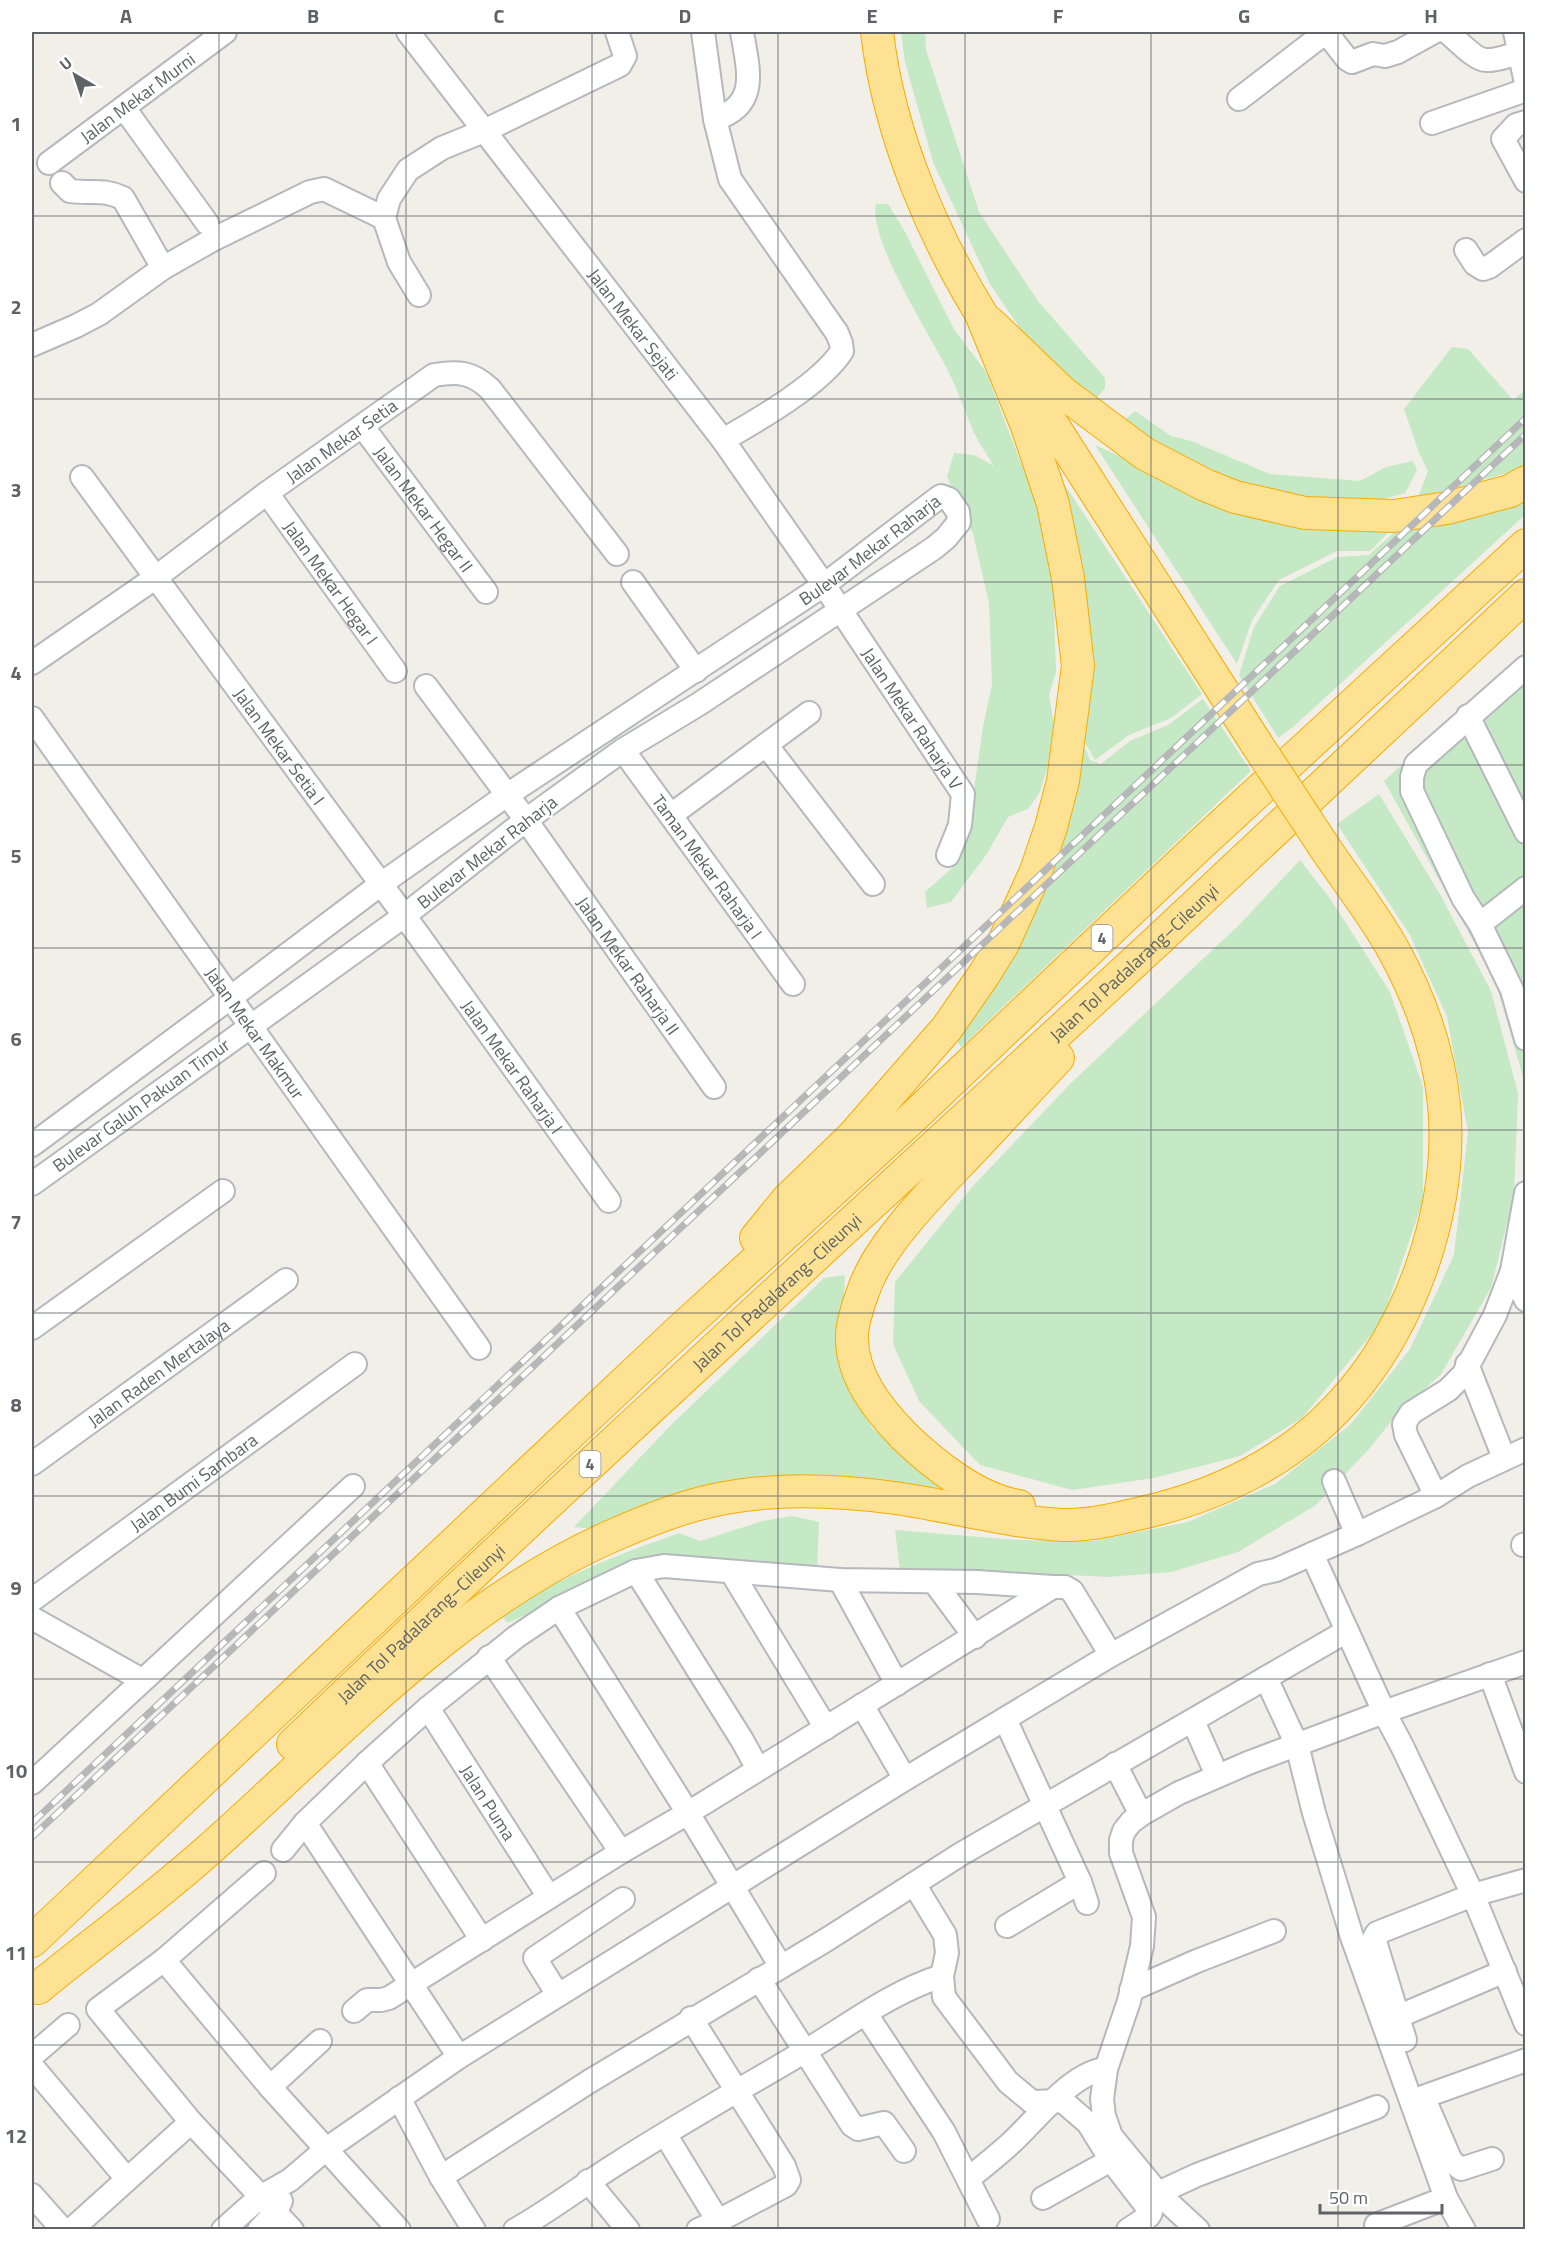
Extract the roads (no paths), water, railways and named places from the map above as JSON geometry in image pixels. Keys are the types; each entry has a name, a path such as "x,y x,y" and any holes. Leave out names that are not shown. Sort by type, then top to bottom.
{"highway":[{"path":"35,1991 200,1857 390,1684 453,1633 565,1558 616,1534 713,1500 754,1494 820,1490 896,1498 1011,1521 1071,1525 1135,1515 1206,1496 1263,1468 1303,1442 1348,1399 1386,1344 1414,1287 1434,1231 1445,1175 1445,1128 1439,1062 1423,1012 1392,948 1256,743 981,314 935,227 904,151 880,56 877,32"},
{"path":"981,314 1062,392 1145,454 1205,485 1235,497 1305,513 1394,516 1448,508 1510,491 1526,482"},
{"path":"679,1331 788,1200 853,1136 947,1028 1003,944 1036,871 1051,827 1063,781 1077,666 1068,578 1053,504 1031,437 981,314"},
{"name":"Jalan Tol Padalarang–Cileunyi","path":"32,1941 679,1331 909,1121 1201,844 1526,544"},
{"name":"Jalan Tol Padalarang–Cileunyi","path":"35,1991 439,1605 831,1240 1155,943 1526,595"},
{"path":"1112,1518 1009,1505 973,1489 913,1445 887,1419 875,1403 858,1371 851,1337 856,1312 868,1277 882,1254 923,1202 1073,1041 1155,943"}],"street":[{"name":"Jalan Mekar Murni","path":"49,163 225,32"},
{"path":"419,295 399,262 384,218 389,200 408,170 442,148 484,131 620,65 625,56 617,32"},
{"path":"704,32 715,119 730,179 837,333 842,351 824,372 798,392 723,440"},
{"path":"715,119 730,114 745,99 747,63 742,32"},
{"path":"1239,99 1326,32 1347,59 1352,62 1373,54 1385,56 1398,52 1434,32"},
{"path":"1447,32 1475,57 1482,60 1490,60 1517,42 1526,83"},
{"name":"Jalan Mekar Sejati","path":"420,36 484,131 723,440 843,615"},
{"path":"1432,123 1526,90"},
{"path":"124,108 207,223"},
{"path":"1526,122 1516,125 1503,139 1526,181"},
{"path":"62,183 70,191 82,193 102,191 123,198 163,268"},
{"path":"32,345 99,314 163,268 214,239 317,190 324,189 384,218"},
{"path":"1466,250 1475,264 1483,268 1489,267 1526,240"},
{"name":"Jalan Mekar Setia","path":"32,663 155,578 267,493 434,375 465,374 479,378 490,389 617,554"},
{"name":"Jalan Mekar Hegar II","path":"363,427 486,592"},
{"name":"Jalan Mekar Setia I","path":"82,477 411,924"},
{"name":"Jalan Mekar Hegar I","path":"267,493 395,671"},
{"name":"Bulevar Mekar Raharja","path":"230,998 381,884 507,795 824,585 941,496 949,499 958,512 959,522 946,538 843,615 623,750 526,820 411,924 250,1026"},
{"path":"633,582 696,671"},
{"name":"Jalan Mekar Raharja V","path":"843,615 963,794 960,825 948,855"},
{"path":"1526,667 1416,764 1412,777 1412,791 1463,898 1519,985 1526,1039"},
{"name":"Jalan Mekar Raharja II","path":"426,686 526,820 714,1087"},
{"path":"671,815 809,713"},
{"path":"1468,716 1526,832"},
{"name":"Jalan Mekar Makmur","path":"32,718 479,1348"},
{"path":"767,746 873,884"},
{"name":"Taman Mekar Raharja I","path":"623,750 793,984"},
{"path":"1480,924 1526,888"},
{"name":"Jalan Mekar Raharja I","path":"411,924 609,1201"},
{"name":"Bulevar Galuh Pakuan Timur","path":"32,1145 230,998"},
{"name":"Bulevar Galuh Pakuan Timur","path":"32,1184 250,1026"},
{"path":"72,1116 90,1142"},
{"path":"32,1328 223,1191"},
{"path":"1436,1496 1406,1435 1404,1424 1410,1413 1448,1390 1463,1375 1495,1315 1512,1272 1525,1201"},
{"path":"1512,1272 1526,1300"},
{"name":"Jalan Raden Mertalaya","path":"32,1464 286,1280"},
{"name":"Jalan Bumi Sambara","path":"32,1600 356,1364"},
{"path":"1467,1364 1504,1458"},
{"path":"223,2229 267,2205 290,2180 325,2150 459,2057 905,1779 1110,1655 1258,1574 1276,1570 1357,1534 1436,1496 1468,1476 1526,1449"},
{"path":"1334,1481 1357,1534"},
{"path":"32,1783 353,1486"},
{"path":"1312,1554 1384,1712 1473,1895 1526,2024"},
{"path":"283,1850 305,1823 367,1763 489,1657 559,1608 636,1571 664,1566 840,1580 977,1582 1065,1587 1072,1591 1110,1655"},
{"path":"636,1571 758,1769"},
{"path":"732,1572 801,1683 826,1728"},
{"path":"840,1580 897,1684"},
{"path":"935,1583 975,1637"},
{"path":"354,2011 367,2000 381,2001 389,1998 621,1852 975,1637 1053,1587"},
{"path":"559,1608 780,1965"},
{"path":"32,1618 142,1680"},
{"path":"441,2177 691,2018 953,1860 1347,1631"},
{"path":"489,1657 621,1852"},
{"path":"1198,2229 1158,2193 1111,2136 1104,2116 1102,2099 1106,2069 1131,1990 1142,1946 1144,1917 1121,1853 1124,1831 1142,1814 1179,1793 1248,1763 1526,1662"},
{"path":"1490,1674 1526,1772"},
{"path":"1266,1678 1297,1745 1314,1813 1352,1937 1446,2198 1464,2229"},
{"path":"862,1705 905,1779"},
{"name":"Jalan Puma","path":"428,1708 549,1897"},
{"path":"1005,1719 1084,1892 1007,1926"},
{"path":"1193,1721 1212,1764"},
{"path":"367,1763 482,1940"},
{"path":"1115,1764 1136,1805"},
{"path":"305,1823 459,2057"},
{"path":"264,1873 164,1960 98,2009 191,2122 292,2229"},
{"path":"1492,2159 1461,2169 1451,2161 1423,2097 1374,1938 1377,1933 1473,1895 1526,1880"},
{"path":"914,1884 945,1935 947,1953 942,1976 944,1997 1008,2082 1032,2102 1066,2104 1088,2123 1111,2160 1151,2212 1149,2216 1128,2229"},
{"path":"558,1995 535,1958 623,1899"},
{"path":"1131,1990 1274,1931"},
{"path":"164,1960 325,2150 399,2229"},
{"path":"1397,2017 1506,1971"},
{"path":"527,2227 588,2181 664,2134 918,1984 942,1976"},
{"path":"759,1979 854,2128 884,2123 904,2151"},
{"path":"866,2014 944,2132 988,2219"},
{"path":"664,2134 708,2225 789,2182 784,2166 691,2018"},
{"path":"32,2056 68,2025"},
{"path":"270,2087 320,2041"},
{"path":"1423,2097 1526,2060"},
{"path":"32,2066 128,2179"},
{"path":"969,2178 994,2158 1065,2090 1082,2077 1106,2069"},
{"path":"392,2103 474,2229"},
{"path":"1158,2193 1197,2175 1377,2107"},
{"path":"71,2229 191,2122"},
{"path":"1043,2198 1111,2160"},
{"path":"588,2181 628,2229"},
{"path":"32,2195 63,2229"},
{"path":"1376,2225 1446,2198"},
{"path":"259,2229 267,2205"}],"railway":[{"path":"32,1823 1526,418"},
{"path":"32,1837 1526,434"}]}
